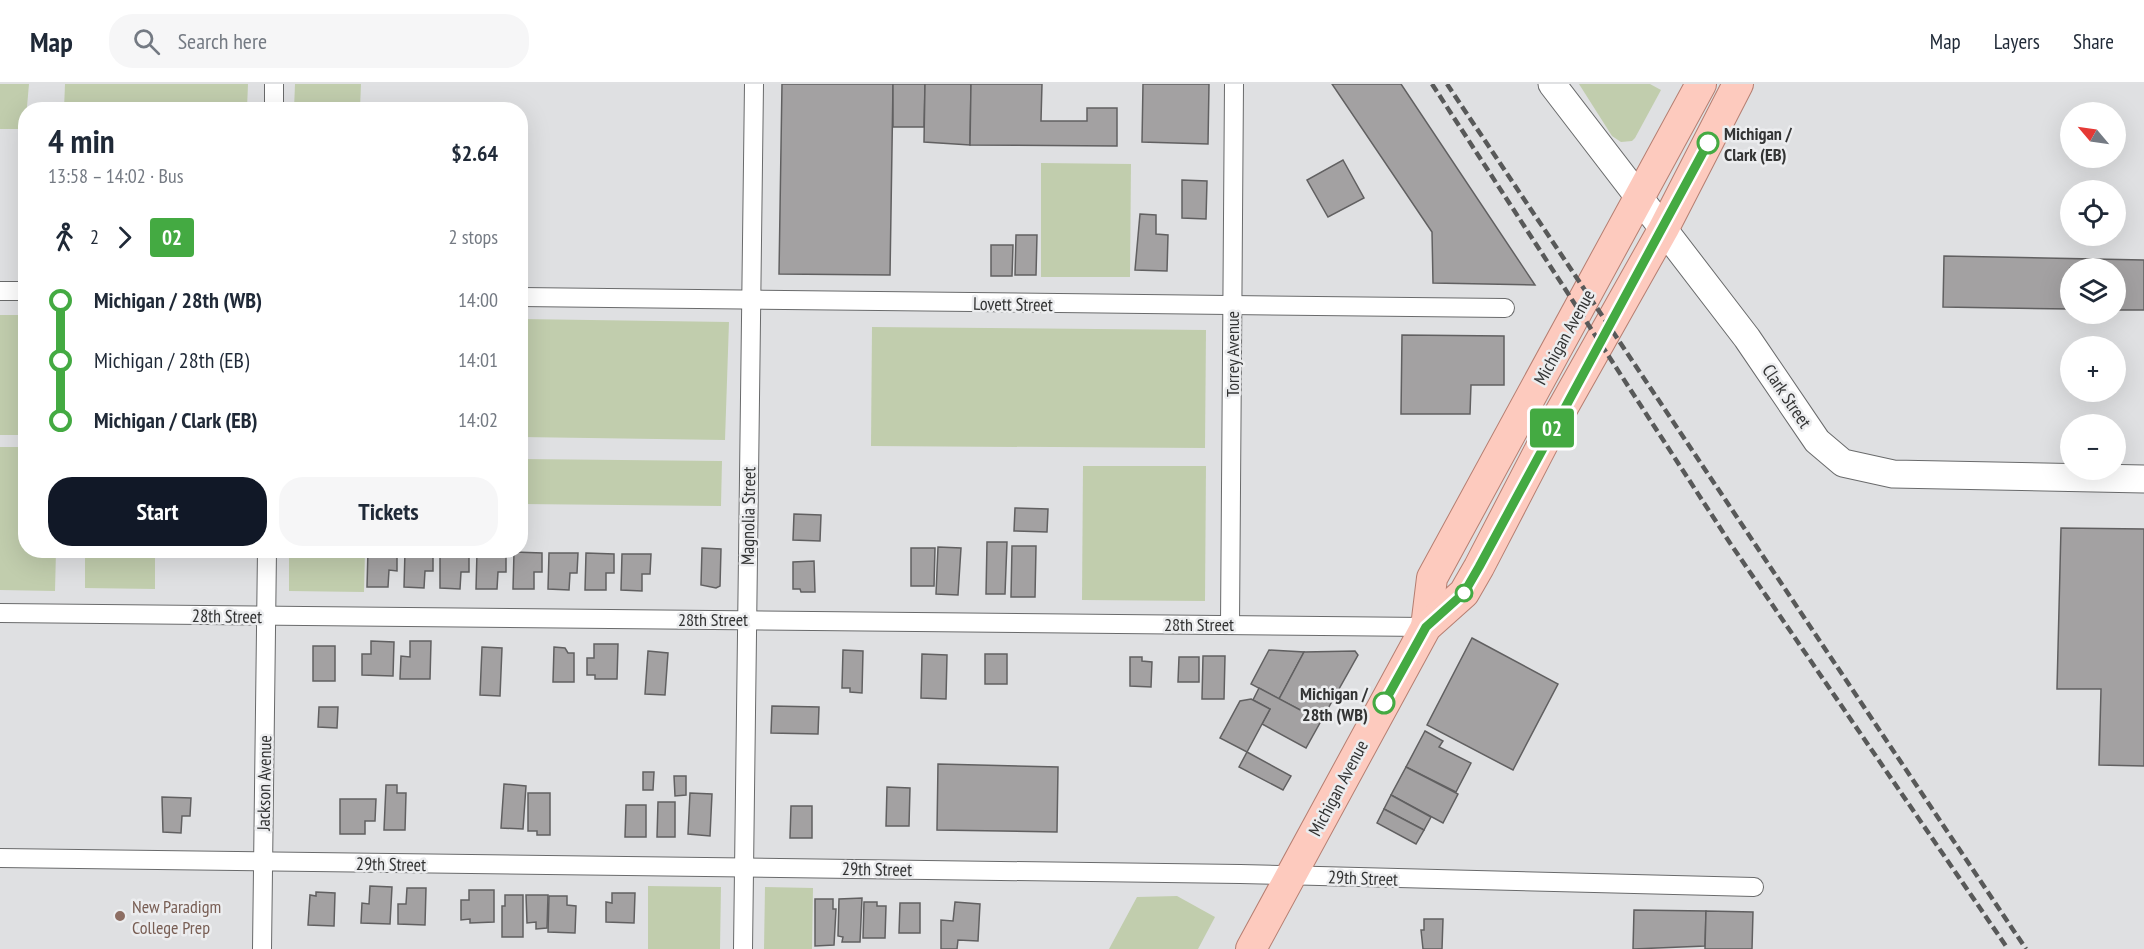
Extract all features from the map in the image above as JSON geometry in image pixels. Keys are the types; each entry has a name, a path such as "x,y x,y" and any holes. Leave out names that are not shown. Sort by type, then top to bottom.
{"main road":[{"name":"Michigan Avenue","path":"1426,627 1432,578 1701,84"},
{"name":"Michigan Avenue","path":"1251,949 1426,627 1464,593 1548,434 1664,228 1738,84"}],"street":[{"path":"274,84 274,102"},
{"name":"Magnolia Street","path":"742,949 754,84"},
{"name":"Torrey Avenue","path":"1230,625 1234,84"},
{"name":"Clark Street","path":"1552,84 1747,338 1818,441 1844,463 1893,474 2144,478"},
{"path":"0,291 18,291"},
{"name":"Lovett Street","path":"528,297 1505,308"},
{"name":"Jackson Avenue","path":"262,949 267,558"},
{"name":"28th Street","path":"0,613 1426,627"},
{"name":"29th Street","path":"0,858 1291,876 1754,887"}],"green space":[{"path":"0,84 29,84 27,102 18,102 18,129 0,129"},
{"path":"65,84 248,84 247,102 64,102"},
{"path":"295,84 361,84 360,102 294,102"},
{"path":"1579,84 1650,84 1661,90 1635,138 1632,141 1621,142 1612,136"},
{"path":"1041,163 1131,164 1130,277 1041,277"},
{"path":"0,315 18,315 18,435 0,435"},
{"path":"528,319 729,322 725,440 528,437"},
{"path":"872,327 1206,330 1205,448 871,446"},
{"path":"0,447 18,447 18,558 56,558 55,591 0,590"},
{"path":"528,459 722,461 721,506 528,504"},
{"path":"1083,466 1206,466 1205,601 1082,600"},
{"path":"85,558 155,558 155,589 85,588"},
{"path":"289,558 365,558 364,592 289,591"},
{"path":"648,886 721,887 720,949 648,949"},
{"path":"765,887 813,888 812,949 764,949"},
{"path":"1177,896 1215,917 1198,949 1109,949 1137,897"}],"building":[{"path":"782,84 893,84 890,275 779,274"},
{"path":"893,84 925,84 924,127 893,127"},
{"path":"925,84 971,84 970,145 924,142"},
{"path":"971,84 1042,84 1041,121 1087,121 1087,108 1117,108 1117,146 970,145"},
{"path":"1143,84 1209,84 1208,144 1142,142"},
{"path":"1332,84 1401,84 1535,285 1433,283 1432,232"},
{"path":"1343,160 1364,198 1328,217 1307,180"},
{"path":"1182,180 1207,181 1206,219 1182,218"},
{"path":"1140,214 1156,215 1156,234 1168,235 1167,271 1135,270"},
{"path":"1016,235 1037,235 1036,275 1015,275"},
{"path":"991,245 1013,245 1012,276 991,276"},
{"path":"1944,256 2060,258 2060,309 1943,307"},
{"path":"2126,260 2144,260 2144,310 2126,310"},
{"path":"1402,335 1504,336 1504,385 1471,385 1470,414 1401,414"},
{"path":"1015,508 1048,509 1047,532 1014,531"},
{"path":"794,514 821,515 820,541 793,540"},
{"path":"2061,528 2144,529 2144,766 2099,765 2101,689 2057,689"},
{"path":"987,542 1007,542 1005,594 986,594"},
{"path":"1012,546 1036,546 1035,597 1011,597"},
{"path":"938,547 961,548 958,595 936,594"},
{"path":"702,548 721,549 720,586 716,588 701,585"},
{"path":"911,548 935,548 934,586 911,586"},
{"path":"528,552 542,553 542,572 534,572 534,589 513,589 514,558 528,558"},
{"path":"549,553 578,553 577,573 570,573 569,590 548,589"},
{"path":"586,553 614,554 614,573 606,573 606,590 585,590"},
{"path":"622,554 651,554 650,574 642,574 642,591 621,590"},
{"path":"368,558 397,558 397,571 389,570 388,587 367,587"},
{"path":"405,558 433,558 433,571 425,571 424,588 404,587"},
{"path":"440,558 469,558 469,572 461,572 460,589 440,588"},
{"path":"477,558 506,558 506,572 498,572 497,589 476,589"},
{"path":"814,561 815,592 801,592 800,589 793,589 793,562"},
{"path":"1472,638 1558,684 1513,770 1427,725"},
{"path":"371,641 394,642 393,676 362,675 362,654 371,654"},
{"path":"410,641 431,641 430,679 400,679 401,656 410,657"},
{"path":"594,644 618,644 617,679 595,679 595,675 587,675 587,658 594,658"},
{"path":"313,646 335,646 335,681 313,681"},
{"path":"482,647 502,648 500,696 480,695"},
{"path":"554,647 565,648 568,653 574,653 574,682 553,682"},
{"path":"843,650 863,651 862,693 850,692 850,688 842,688"},
{"path":"1269,650 1304,652 1279,699 1251,684"},
{"path":"648,651 668,653 665,695 645,694"},
{"path":"1355,651 1358,655 1321,721 1279,699 1304,652"},
{"path":"922,654 947,655 946,699 921,698"},
{"path":"985,654 1007,654 1007,684 985,684"},
{"path":"1203,656 1225,656 1224,699 1202,699"},
{"path":"1130,657 1142,657 1142,661 1152,662 1151,687 1130,686"},
{"path":"1179,657 1199,657 1199,682 1178,682"},
{"path":"1259,688 1321,721 1306,748 1262,724 1270,709 1253,700"},
{"path":"1251,699 1270,709 1247,752 1220,738 1240,701"},
{"path":"772,706 819,707 818,734 771,733"},
{"path":"319,707 338,707 337,728 318,727"},
{"path":"1425,731 1443,741 1439,747 1471,763 1456,792 1406,767"},
{"path":"1247,752 1291,776 1283,790 1239,767"},
{"path":"938,764 1058,767 1057,832 937,830"},
{"path":"1406,767 1458,794 1443,823 1391,795"},
{"path":"643,772 654,772 653,790 643,790"},
{"path":"674,776 686,776 686,795 675,796"},
{"path":"504,784 526,786 523,829 501,828"},
{"path":"386,785 397,785 397,793 406,793 405,830 384,830"},
{"path":"887,787 910,788 909,826 886,826"},
{"path":"528,793 550,793 550,835 537,835 537,831 528,831"},
{"path":"690,793 712,794 710,836 688,834"},
{"path":"1391,795 1431,817 1424,830 1384,809"},
{"path":"162,797 191,798 190,816 182,816 181,833 163,832"},
{"path":"340,799 376,799 375,821 365,821 365,834 340,834"},
{"path":"658,802 675,802 675,837 657,837"},
{"path":"626,805 646,805 646,837 625,837"},
{"path":"791,806 812,806 812,838 790,838"},
{"path":"1384,809 1424,830 1416,844 1377,823"},
{"path":"370,886 392,887 390,924 361,923 362,903 369,904"},
{"path":"407,888 426,888 425,925 398,924 398,904 406,904"},
{"path":"469,890 494,890 494,922 470,923 470,919 461,920 461,900 469,900"},
{"path":"316,892 335,893 334,926 308,925 310,895 316,896"},
{"path":"612,893 635,893 634,923 606,922 606,902 612,903"},
{"path":"505,895 523,895 523,937 502,937 502,906 505,906"},
{"path":"526,895 548,895 547,928 536,929 536,922 527,923"},
{"path":"549,896 567,896 567,905 576,906 575,933 548,932"},
{"path":"862,898 860,942 842,942 843,937 838,936 839,899"},
{"path":"815,899 833,899 833,909 836,909 834,945 815,946"},
{"path":"864,902 877,902 877,906 886,906 885,938 863,938"},
{"path":"955,902 980,904 978,941 958,940 957,949 941,949 941,920 953,921"},
{"path":"900,903 920,903 920,933 899,933"},
{"path":"1634,910 1706,911 1705,946 1633,949"},
{"path":"1706,911 1753,912 1752,949 1705,949"},
{"path":"1424,919 1443,919 1442,949 1423,949 1421,930 1424,930"}],"railway":[{"path":"1432,84 1730,543 2008,949"},
{"path":"1447,84 2026,949"}],"bus line":[{"name":"02","path":"1384,703 1426,627 1464,593 1548,434 1664,228 1708,143"}],"place":[{"name":"Michigan / Clark (EB)","path":"1708,143"},
{"name":"Michigan / 28th (WB)","path":"1384,703"},
{"name":"New Paradigm College Prep","path":"120,916"}]}
